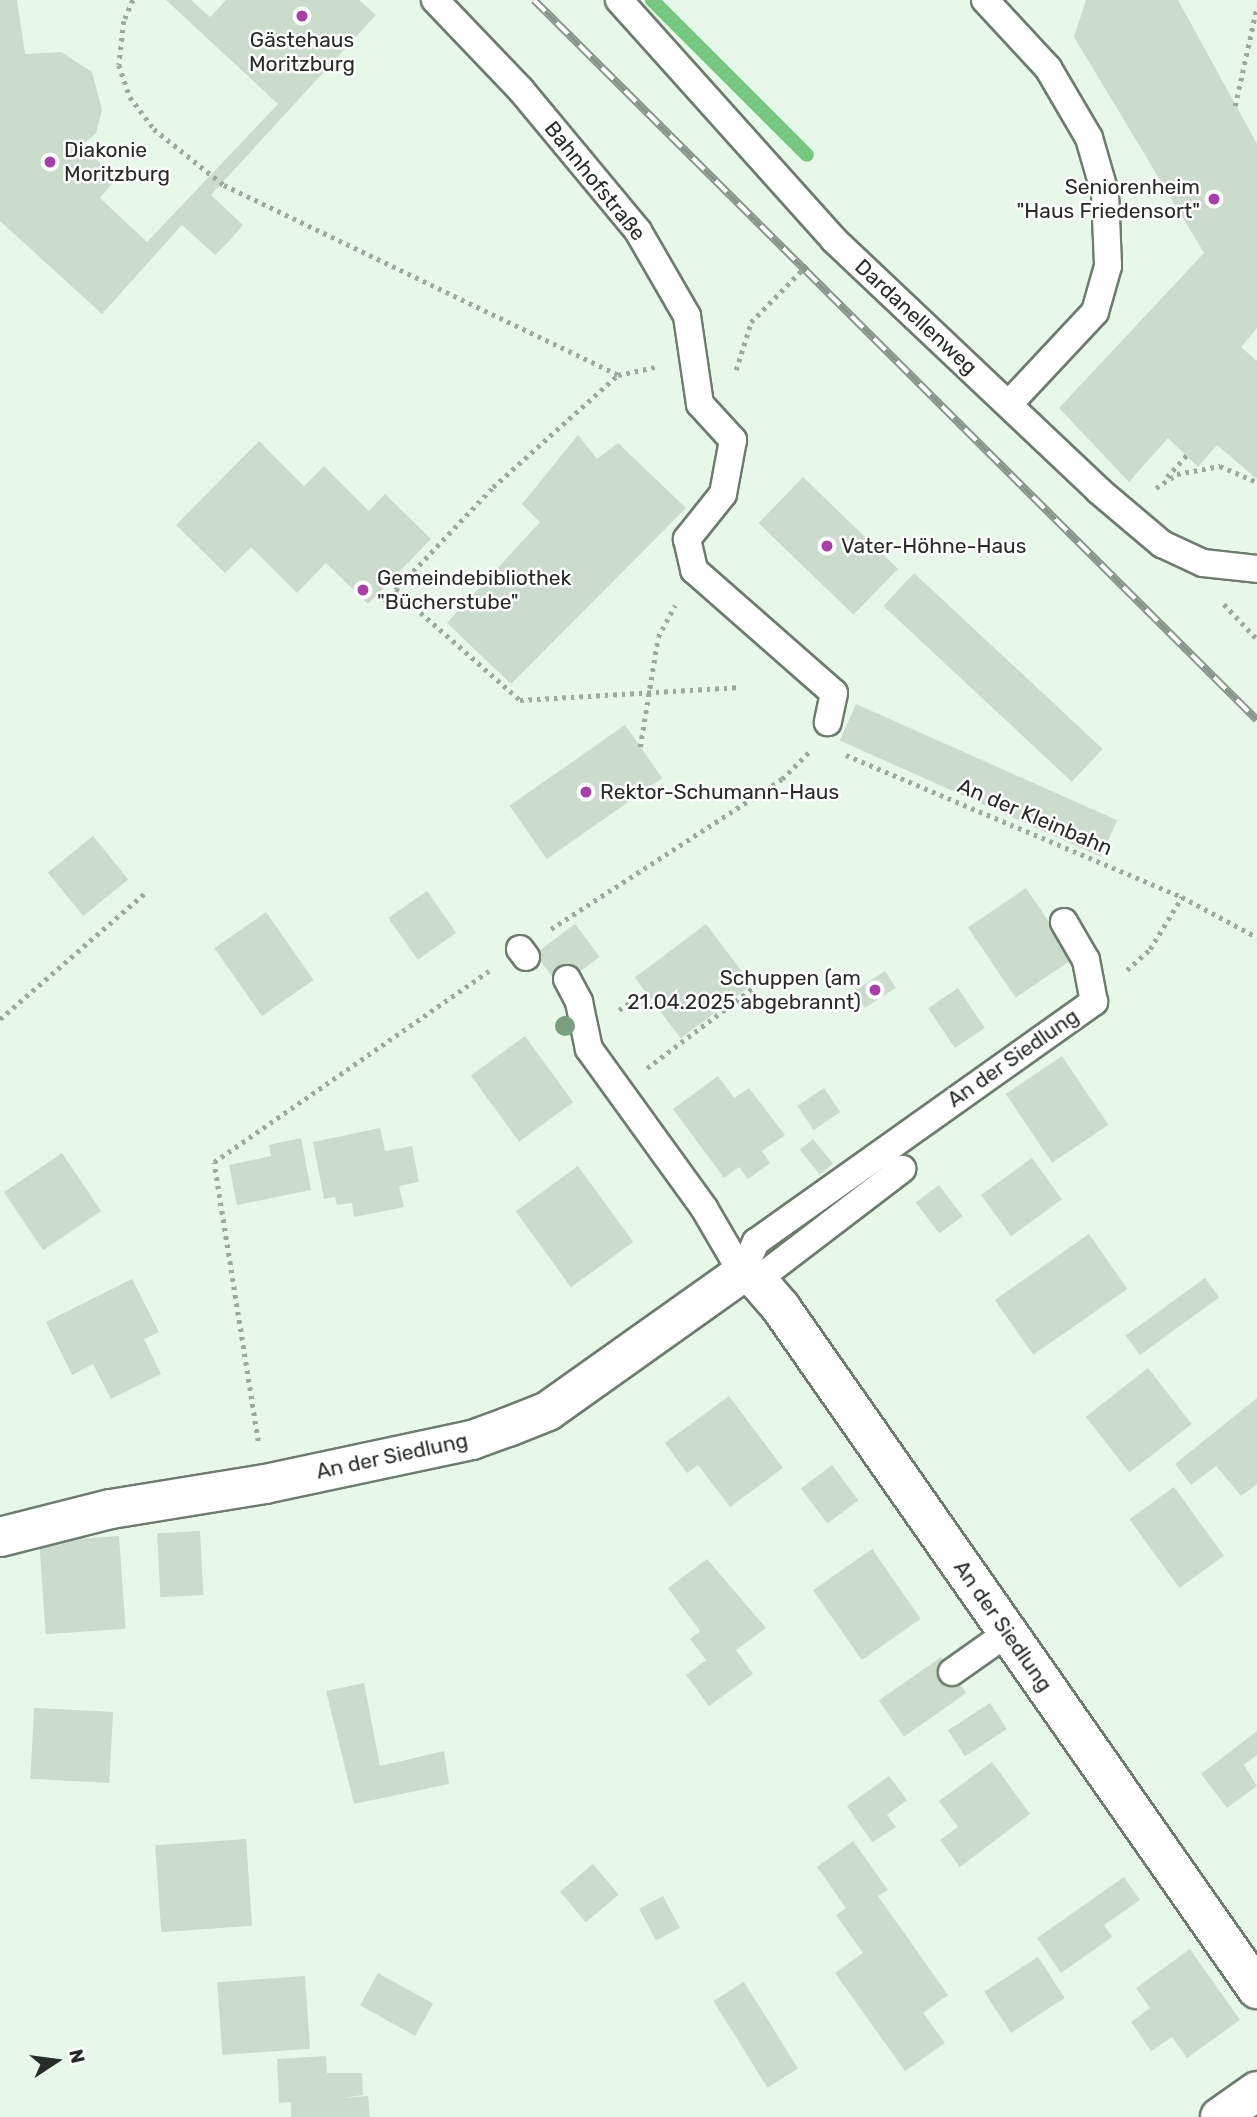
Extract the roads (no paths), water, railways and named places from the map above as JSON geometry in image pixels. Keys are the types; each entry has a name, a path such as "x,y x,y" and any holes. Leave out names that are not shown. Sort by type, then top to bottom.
{"street":[{"name":"An der Siedlung","path":"0,1537 111,1509 265,1484 472,1440 548,1411 749,1277 1007,1633 1257,1989"},
{"path":"1220,2117 1257,2091"}],"lane":[{"name":"Bahnhofstraße","path":"435,0 521,90 638,231 687,316 700,404 733,440 723,494 687,539 694,570 834,693 828,722"},
{"name":"Dardanellenweg","path":"619,0 834,240 1129,517 1162,544 1203,563 1257,569"},
{"path":"985,0 1048,68 1089,138 1105,193 1108,266 1095,312 1009,404"},
{"name":"An der Siedlung","path":"749,1277 756,1242 1094,1002 1086,960 1064,922"},
{"path":"567,979 579,1002 589,1049 705,1208 749,1277 902,1169"},
{"path":"952,1672 1007,1633"}],"waterway":[{"path":"652,0 807,155"}],"railway":[{"path":"534,0 1257,720"}],"place":[{"name":"Gästehaus Moritzburg","path":"302,16"},
{"name":"Diakonie Moritzburg","path":"50,162"},
{"name":"Seniorenheim \"Haus Friedensort\"","path":"1214,199"},
{"name":"Vater-Höhne-Haus","path":"827,546"},
{"name":"Gemeindebibliothek \"Bücherstube\"","path":"363,590"},
{"name":"Rektor-Schumann-Haus","path":"586,792"},
{"name":"Schuppen (am 21.04.2025 abgebrannt)","path":"875,990"}]}
